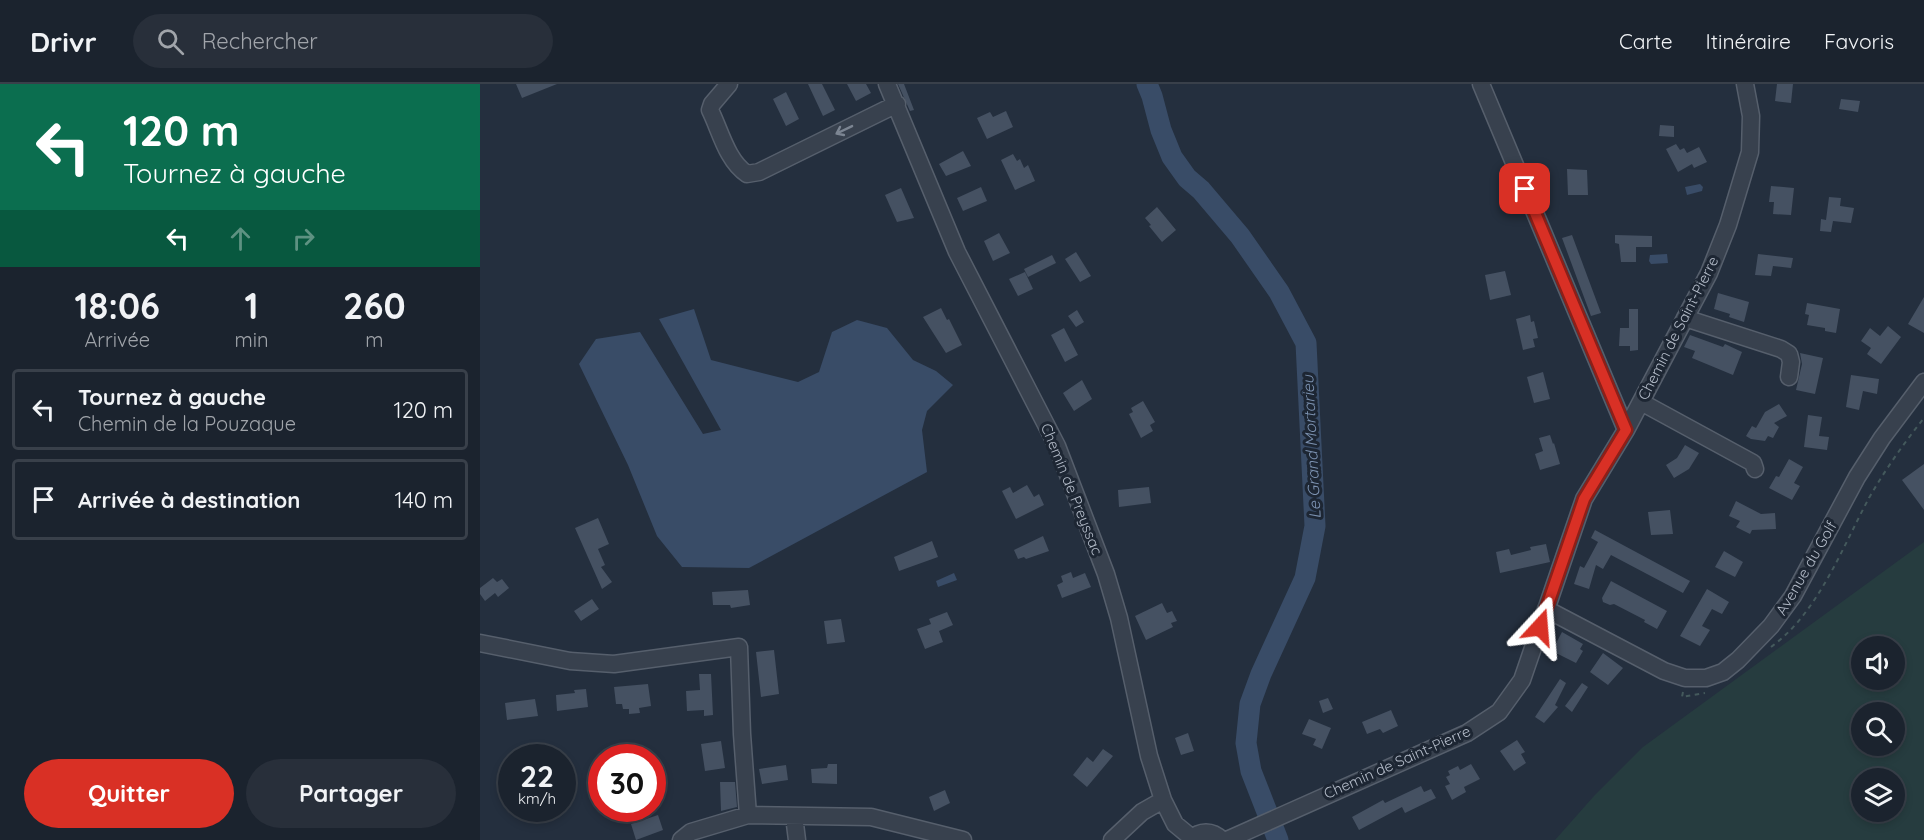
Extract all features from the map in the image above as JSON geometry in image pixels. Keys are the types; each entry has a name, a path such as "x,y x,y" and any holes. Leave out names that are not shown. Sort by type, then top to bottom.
{"street":[{"path":"729,84 712,104 710,110 733,160 740,170 747,174 759,172 897,104"},
{"name":"Chemin de Preyssac","path":"887,84 957,252 1057,446 1090,530 1119,618 1149,756 1163,800 1175,825 1191,839"},
{"path":"1481,84 1626,430"},
{"name":"Chemin de Saint-Pierre","path":"1227,840 1467,733 1499,712 1522,680 1584,499 1641,402 1708,273 1728,225 1750,152 1751,116 1745,84"},
{"path":"1685,318 1781,349 1789,354 1790,377"},
{"name":"Avenue du Golf","path":"1546,609 1664,671 1685,678 1706,678 1723,672 1771,626 1793,596 1857,477 1882,438 1924,382"},
{"path":"1641,402 1753,463 1755,469"},
{"path":"480,643 570,661 614,664 739,647 748,815"},
{"path":"1112,840 1142,812 1163,800"},
{"path":"681,840 691,832 748,815 871,818 963,840"},
{"path":"794,816 797,840"},
{"path":"1191,839 1197,834 1209,832 1222,840"}],"green space":[{"path":"1924,542 1924,840 1555,840 1594,796 1643,747"}],"water":[{"path":"1700,184 1703,187 1702,191 1687,195 1685,187"},
{"path":"1667,254 1668,263 1651,264 1649,261 1650,255"},
{"path":"694,309 711,360 798,382 819,372 832,332 857,320 887,328 913,360 936,371 953,385 927,411 922,430 927,472 749,568 682,567 657,536 628,465 579,364 596,339 640,332 703,434 721,430 659,319"},
{"path":"954,573 957,580 938,587 936,581"}],"building":[{"path":"516,84 557,84 522,98"},
{"path":"808,84 822,84 835,110 823,116"},
{"path":"847,84 866,84 871,93 856,101"},
{"path":"898,84 904,84 914,110 910,111"},
{"path":"1777,84 1793,84 1791,103 1775,101"},
{"path":"786,92 799,119 786,126 773,99"},
{"path":"1841,99 1860,101 1858,112 1839,109"},
{"path":"1006,111 1013,127 987,139 977,118 990,112 993,117"},
{"path":"1660,125 1674,126 1674,137 1659,136"},
{"path":"1676,144 1680,150 1684,148 1687,153 1699,147 1707,162 1694,168 1692,164 1678,172 1666,149"},
{"path":"963,151 971,166 946,176 939,164"},
{"path":"1013,154 1017,161 1020,159 1024,168 1028,165 1035,181 1015,190 1001,160"},
{"path":"1567,169 1587,170 1588,195 1568,195"},
{"path":"1771,186 1794,188 1791,215 1773,214 1774,202 1769,202"},
{"path":"981,187 987,201 963,211 957,198"},
{"path":"901,188 914,218 897,222 885,195"},
{"path":"1829,197 1841,198 1840,206 1854,208 1851,223 1833,221 1831,232 1820,231 1821,219 1826,220"},
{"path":"1157,207 1176,230 1162,242 1145,218"},
{"path":"999,233 1010,253 993,261 984,241"},
{"path":"1572,235 1601,313 1591,316 1562,238"},
{"path":"1615,235 1652,236 1652,247 1636,247 1636,262 1621,262 1619,244 1615,243"},
{"path":"1076,252 1091,276 1080,282 1065,259"},
{"path":"1758,254 1793,258 1791,268 1773,266 1771,276 1755,275"},
{"path":"1052,255 1056,263 1028,277 1024,269"},
{"path":"1505,271 1511,295 1490,300 1485,275"},
{"path":"1025,272 1033,289 1018,296 1009,279"},
{"path":"1718,293 1749,302 1744,322 1714,309"},
{"path":"1924,297 1924,333 1908,324"},
{"path":"1807,303 1840,309 1836,333 1825,331 1825,328 1807,325 1809,315 1805,314"},
{"path":"941,308 962,345 946,353 923,317"},
{"path":"1629,309 1638,309 1638,350 1630,351 1630,346 1619,346 1620,328 1629,328"},
{"path":"1077,310 1084,322 1076,327 1068,316"},
{"path":"1530,315 1531,322 1534,321 1538,338 1533,339 1535,347 1523,350 1516,319"},
{"path":"1888,326 1901,337 1881,364 1867,354 1871,348 1861,341 1870,328 1880,336"},
{"path":"1064,328 1078,355 1065,362 1051,335"},
{"path":"1690,335 1723,347 1725,344 1742,352 1733,375 1692,358 1695,351 1684,347"},
{"path":"1800,353 1823,358 1815,394 1796,390 1802,364"},
{"path":"1543,372 1550,399 1534,403 1527,377"},
{"path":"1851,375 1879,379 1877,394 1863,391 1859,410 1846,407"},
{"path":"1082,380 1092,399 1074,411 1063,393"},
{"path":"1143,401 1155,422 1150,425 1153,431 1141,438 1129,414 1133,412 1131,408"},
{"path":"1779,404 1787,416 1774,423 1779,427 1773,438 1768,436 1765,441 1746,436 1752,426 1756,428 1765,412"},
{"path":"1808,415 1822,417 1819,436 1829,437 1827,450 1804,447"},
{"path":"1550,435 1560,464 1540,470 1535,454 1543,451 1539,438"},
{"path":"1685,445 1699,453 1689,469 1674,478 1666,465 1677,458"},
{"path":"1789,459 1803,467 1794,483 1800,486 1792,500 1769,488 1776,476 1779,477"},
{"path":"1924,464 1924,510 1902,480"},
{"path":"1027,485 1034,497 1039,494 1044,505 1016,519 1002,491 1010,487 1013,493"},
{"path":"1149,487 1151,503 1119,507 1118,490"},
{"path":"1736,501 1761,514 1775,513 1776,529 1752,530 1750,534 1736,527 1740,521 1729,516"},
{"path":"1670,510 1673,534 1651,535 1648,512"},
{"path":"598,518 609,544 598,549 605,565 601,567 612,582 602,589 575,528"},
{"path":"1595,530 1690,581 1683,593 1611,555 1603,569 1596,565 1589,589 1574,584 1580,566 1584,568 1598,542 1591,538"},
{"path":"1043,536 1049,551 1026,559 1024,557 1018,559 1014,550"},
{"path":"932,541 938,557 899,571 894,557"},
{"path":"1546,544 1550,562 1500,573 1496,552 1509,549 1511,555 1531,550 1530,547"},
{"path":"1724,551 1743,562 1735,577 1715,567"},
{"path":"1071,572 1073,578 1085,573 1091,587 1062,598 1057,585 1063,582 1061,576"},
{"path":"493,578 497,582 502,579 509,588 498,597 495,593 485,601 480,594 480,588"},
{"path":"1611,581 1667,611 1657,629 1614,604 1603,602 1602,598"},
{"path":"1707,589 1729,602 1722,614 1712,609 1702,626 1710,630 1700,646 1680,636"},
{"path":"748,590 750,605 731,608 730,605 713,605 712,592"},
{"path":"592,599 599,609 581,621 574,611"},
{"path":"1162,603 1167,613 1172,611 1177,621 1171,623 1173,627 1146,640 1135,616"},
{"path":"947,612 953,625 939,631 943,642 925,649 917,629 931,624 929,619"},
{"path":"841,619 845,642 827,644 824,621"},
{"path":"1562,632 1583,644 1580,649 1583,651 1576,663 1552,651"},
{"path":"774,650 779,694 761,697 756,652"},
{"path":"1603,653 1623,668 1608,685 1590,672"},
{"path":"699,674 711,674 713,715 704,716 704,710 687,711 686,691 700,690"},
{"path":"1560,679 1566,683 1555,705 1558,707 1544,723 1535,717"},
{"path":"1582,683 1588,687 1572,712 1565,706"},
{"path":"648,684 651,706 639,708 640,713 629,714 629,709 623,709 622,704 616,704 614,687"},
{"path":"586,689 588,707 557,711 556,695"},
{"path":"1328,698 1333,709 1323,713 1319,701"},
{"path":"535,699 538,716 507,720 505,703"},
{"path":"1391,710 1398,726 1383,733 1380,729 1367,734 1362,722"},
{"path":"1309,719 1331,728 1322,749 1313,745 1316,739 1302,734"},
{"path":"1188,733 1194,751 1181,755 1175,738"},
{"path":"1517,740 1525,752 1521,754 1526,763 1514,771 1500,751"},
{"path":"721,741 725,768 705,771 701,744"},
{"path":"1103,749 1113,756 1087,787 1073,775 1087,757 1093,762"},
{"path":"828,764 837,764 837,784 812,783 811,769 827,768"},
{"path":"1471,764 1480,779 1464,787 1466,792 1452,800 1445,786 1450,784 1446,777 1450,775 1448,771 1458,766 1460,770"},
{"path":"786,765 788,780 762,784 759,769"},
{"path":"720,782 735,782 737,807 721,811"},
{"path":"1421,786 1424,792 1431,789 1436,798 1405,813 1402,807 1359,830 1352,817 1383,800 1385,803"},
{"path":"945,790 950,803 934,811 929,797"},
{"path":"660,822 663,830 636,840 631,824"}],"waterway":[{"name":"Le Grand Mortarieu","path":"1147,84 1172,157 1187,178 1201,190 1240,236 1279,292 1306,343 1315,526 1305,578 1261,674 1250,704 1246,743 1251,771 1278,840"}],"route":[{"path":"1525,189 1626,430 1584,499 1540,627"}]}
